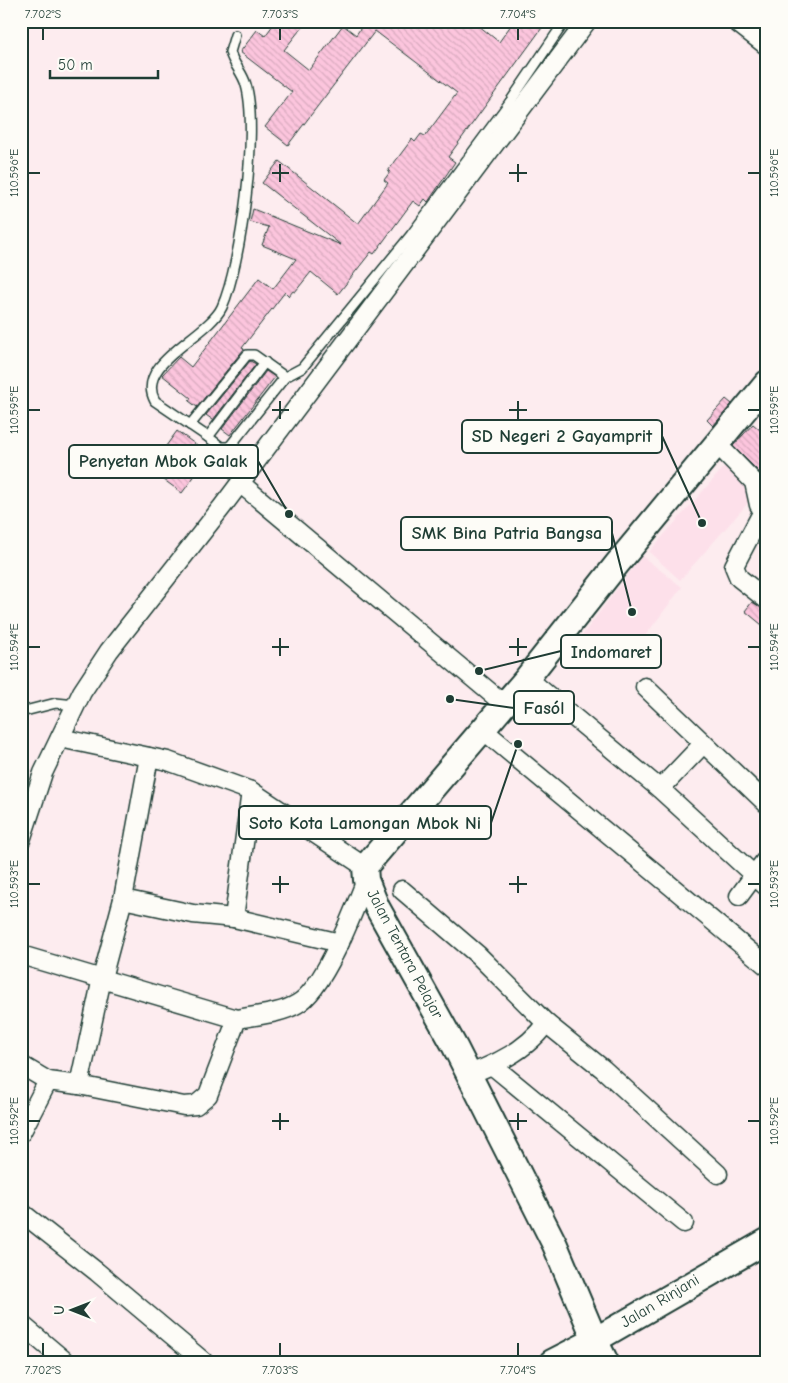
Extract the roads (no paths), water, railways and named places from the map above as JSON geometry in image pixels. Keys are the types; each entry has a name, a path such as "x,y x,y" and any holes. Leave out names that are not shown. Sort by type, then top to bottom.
{"main road":[{"name":"Jalan Tentara Pelajar","path":"606,1362 594,1340 555,1244 468,1074 377,907 366,873 767,383"},
{"name":"Jalan Rinjani","path":"552,1362 767,1241"}],"street":[{"path":"21,840 43,773 75,705 109,651 240,483 514,106 587,21"},
{"path":"735,21 767,46"},
{"path":"716,443 754,482 759,505 765,512 734,566 739,578 767,600"},
{"path":"240,483 504,704"},
{"path":"527,678 660,789 760,882"},
{"path":"645,687 767,804"},
{"path":"482,729 767,966"},
{"path":"21,955 237,1018 268,1014 298,1004 312,990 340,943 366,873 251,791 168,761 60,738"},
{"path":"660,789 703,744"},
{"path":"79,1085 102,978 123,898 149,757"},
{"path":"234,918 251,791"},
{"path":"739,896 760,882 767,858"},
{"path":"402,890 478,955 546,1023 603,1069 718,1174"},
{"path":"123,898 193,914 234,918 340,943"},
{"path":"21,1065 48,1081 79,1085 184,1106 196,1105 208,1095 237,1018"},
{"path":"468,1074 493,1066 533,1040 546,1023"},
{"path":"493,1066 684,1223"},
{"path":"21,1133 48,1081"},
{"path":"21,1212 97,1272 204,1362"},
{"path":"21,1324 66,1362"}],"lane":[{"path":"235,35 230,52 246,85 250,111 247,171 234,269 216,318 198,335 176,348 152,379 152,395 155,401 221,447 231,445 285,376 302,368 412,235 514,106 565,21"},
{"path":"190,425 244,357 254,355 285,376"},
{"path":"208,437 265,362"},
{"path":"21,712 56,703 75,705"}],"place":[{"name":"Penyetan Mbok Galak","path":"289,514"},
{"name":"SD Negeri 2 Gayamprit","path":"702,523"},
{"name":"SMK Bina Patria Bangsa","path":"632,612"},
{"name":"Indomaret","path":"479,671"},
{"name":"Fasól","path":"450,699"},
{"name":"Soto Kota Lamongan Mbok Ni","path":"518,744"}]}
